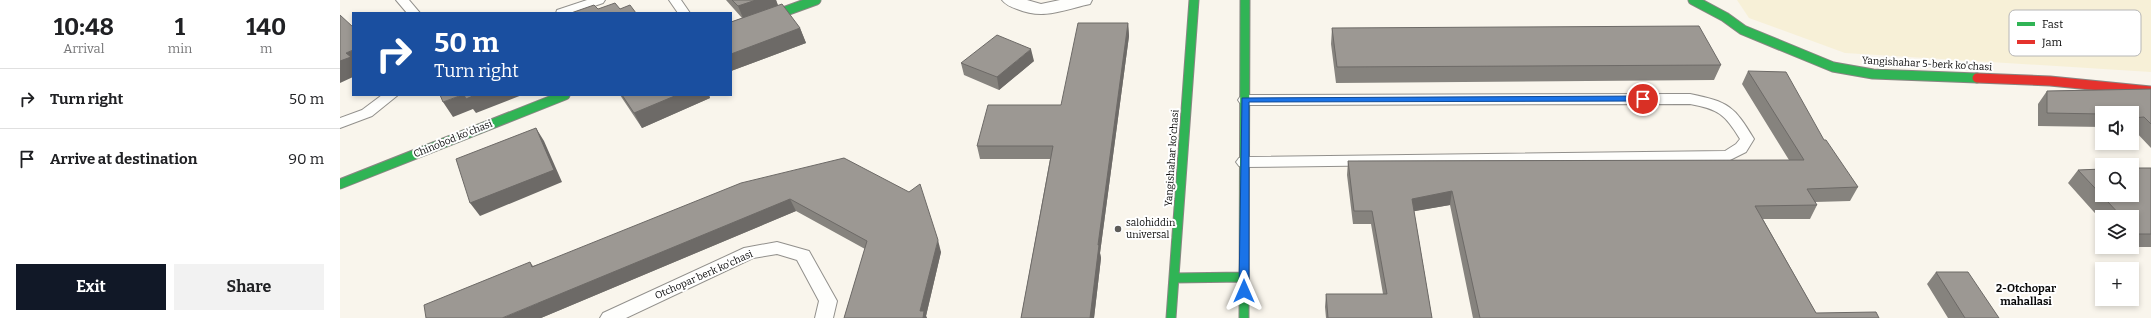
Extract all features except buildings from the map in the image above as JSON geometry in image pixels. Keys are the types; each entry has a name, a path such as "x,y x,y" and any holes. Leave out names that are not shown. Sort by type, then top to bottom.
{"main road":[{"path":"732,30 816,0"},
{"name":"Yangishahar ko‘chasi","path":"1171,318 1194,0"},
{"path":"1244,318 1245,0"},
{"name":"Yangishahar 5-berk ko'chasi","path":"1693,0 1725,17 1743,30 1833,67 1852,71 1873,74 2050,80 2151,91"},
{"name":"Chinobod ko'chasi","path":"340,184 562,96"},
{"path":"1174,278 1244,277"}],"street":[{"path":"1011,0 1033,9 1041,10 1083,0"}],"lane":[{"path":"402,0 413,12"},
{"path":"565,12 599,0"},
{"path":"675,0 683,12"},
{"path":"340,123 367,113 390,96"},
{"path":"1244,162 1728,156 1741,148 1747,139 1731,112 1715,103 1690,99 1245,100"},
{"name":"Otchopar berk ko'chasi","path":"609,318 750,252 777,248 803,255 828,301 824,318"}],"shaded area":[{"path":"1737,0 2151,0 2151,72 1845,53 1749,18"}],"traffic: fast":[{"path":"732,31 816,0"},
{"path":"1171,318 1194,0"},
{"path":"1244,318 1245,0"},
{"path":"1693,0 1725,17 1743,30 1833,67 1873,74 1977,78"},
{"path":"340,184 562,96"},
{"path":"1174,278 1244,277"}],"traffic: jam":[{"path":"1977,78 2050,81 2151,91"}],"place":[{"name":"salohiddin universal","path":"1118,229"}],"district":[{"name":"2-Otchopar mahallasi","path":"2026,294"}],"route":[{"path":"1244,291 1245,100 1643,99"}]}
